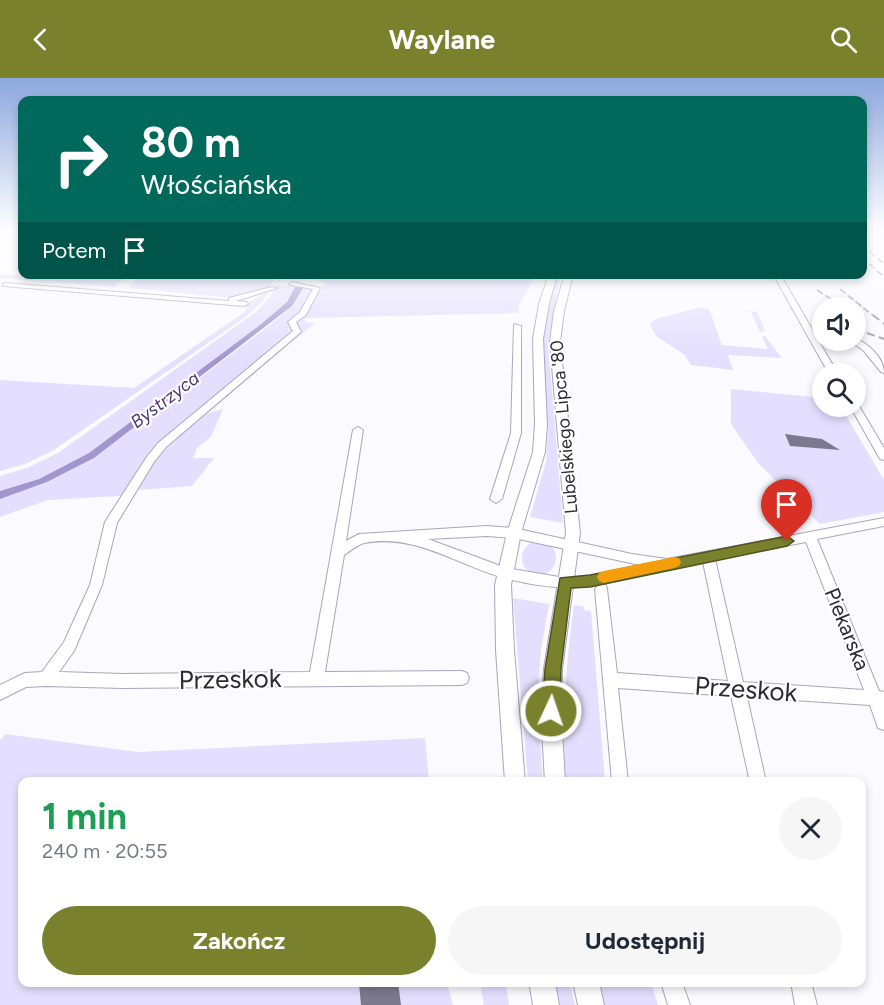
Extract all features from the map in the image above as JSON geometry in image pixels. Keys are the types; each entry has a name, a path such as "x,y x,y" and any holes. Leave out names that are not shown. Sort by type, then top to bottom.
{"main road":[{"name":"Lubelskiego Lipca '80","path":"505,573 514,533 540,452 538,339 543,304 551,279"},
{"name":"Lubelskiego Lipca '80","path":"565,583 572,545 569,476 562,435 555,342 559,311 568,279"},
{"path":"505,573 503,629 515,777"},
{"path":"555,777 551,711 553,669 565,583"},
{"path":"543,987 546,1005"},
{"path":"587,987 591,1005"}],"street":[{"path":"779,279 828,363"},
{"path":"46,679 69,646 96,585 111,522 150,460 162,445 295,334 292,322 303,313 317,291 316,287 292,284"},
{"path":"2,285 244,304"},
{"path":"220,302 256,295 274,288"},
{"path":"496,499 516,433 517,326"},
{"path":"807,328 812,329"},
{"path":"866,348 884,370"},
{"path":"860,417 884,457"},
{"path":"317,677 340,551 358,430"},
{"path":"392,537 434,544 505,573 565,583 590,581 675,562 884,522"},
{"path":"340,551 359,539 470,532 514,533 642,560 675,562"},
{"name":"Piekarska","path":"810,537 879,699 884,722"},
{"path":"708,556 757,777"},
{"path":"601,589 619,777"},
{"name":"Przeskok","path":"0,693 25,680 46,679 123,681 317,677 462,678"},
{"name":"Przeskok","path":"609,680 879,699"},
{"path":"673,987 679,1005"},
{"path":"802,987 806,1005"}],"shaded area":[{"path":"0,275 18,275 18,279 123,279 115,287 0,278"},
{"path":"136,279 275,279 269,288 234,298 129,288"},
{"path":"317,279 534,279 519,305 518,313 305,318 306,322 315,323 206,414 223,409 211,437 197,448 193,458 214,458 192,486 138,490 119,496 48,500 0,517 0,499 47,482 94,458 270,325 292,306 303,288 321,289 324,283"},
{"path":"557,279 559,279 548,344 563,523 530,517 546,462 548,431 543,349 546,314"},
{"path":"277,285 295,287 287,302 260,325 89,453 39,479 0,491 0,476 27,468 58,453 256,312"},
{"path":"269,291 261,303 244,318 54,450 25,464 0,471 0,380 134,388 246,311 248,303"},
{"path":"698,308 757,312 765,331 760,332 751,312 709,309 722,345 768,349 762,336 765,336 782,358 728,355 733,370 691,365 685,355 656,336 650,325 655,319"},
{"path":"731,389 812,397 812,417 847,417 884,480 884,512 820,524 758,463 731,424"},
{"path":"539,541 551,546 556,558 551,570 539,575 527,570 522,558 527,546"},
{"path":"513,598 549,604 541,649 537,699 543,777 528,777"},
{"path":"574,605 583,606 584,610 591,611 605,777 566,777 565,693"},
{"path":"6,734 137,752 425,738 429,777 18,777 18,987 448,987 453,1005 0,1005 0,740"},
{"path":"481,987 507,987 509,1005 484,1005"},
{"path":"557,987 571,987 575,1005 560,1005"},
{"path":"600,987 652,987 658,1005 604,1005"}],"water":[{"name":"Bystrzyca","path":"295,287 303,288 292,306 94,458 47,482 0,499 0,491 39,479 89,453 260,325 287,302"}],"building":[{"path":"785,434 822,439 840,450 790,446"},
{"path":"359,987 399,987 401,1005 361,1005"}],"railway":[{"path":"879,272 884,277"},
{"path":"840,289 875,317"},
{"path":"817,290 828,297"},
{"path":"873,315 884,324"},
{"path":"867,333 884,339"}],"slow traffic":[{"path":"604,577 650,569 674,562"}],"route":[{"path":"551,711 555,647 565,583 590,581 787,541"}]}
